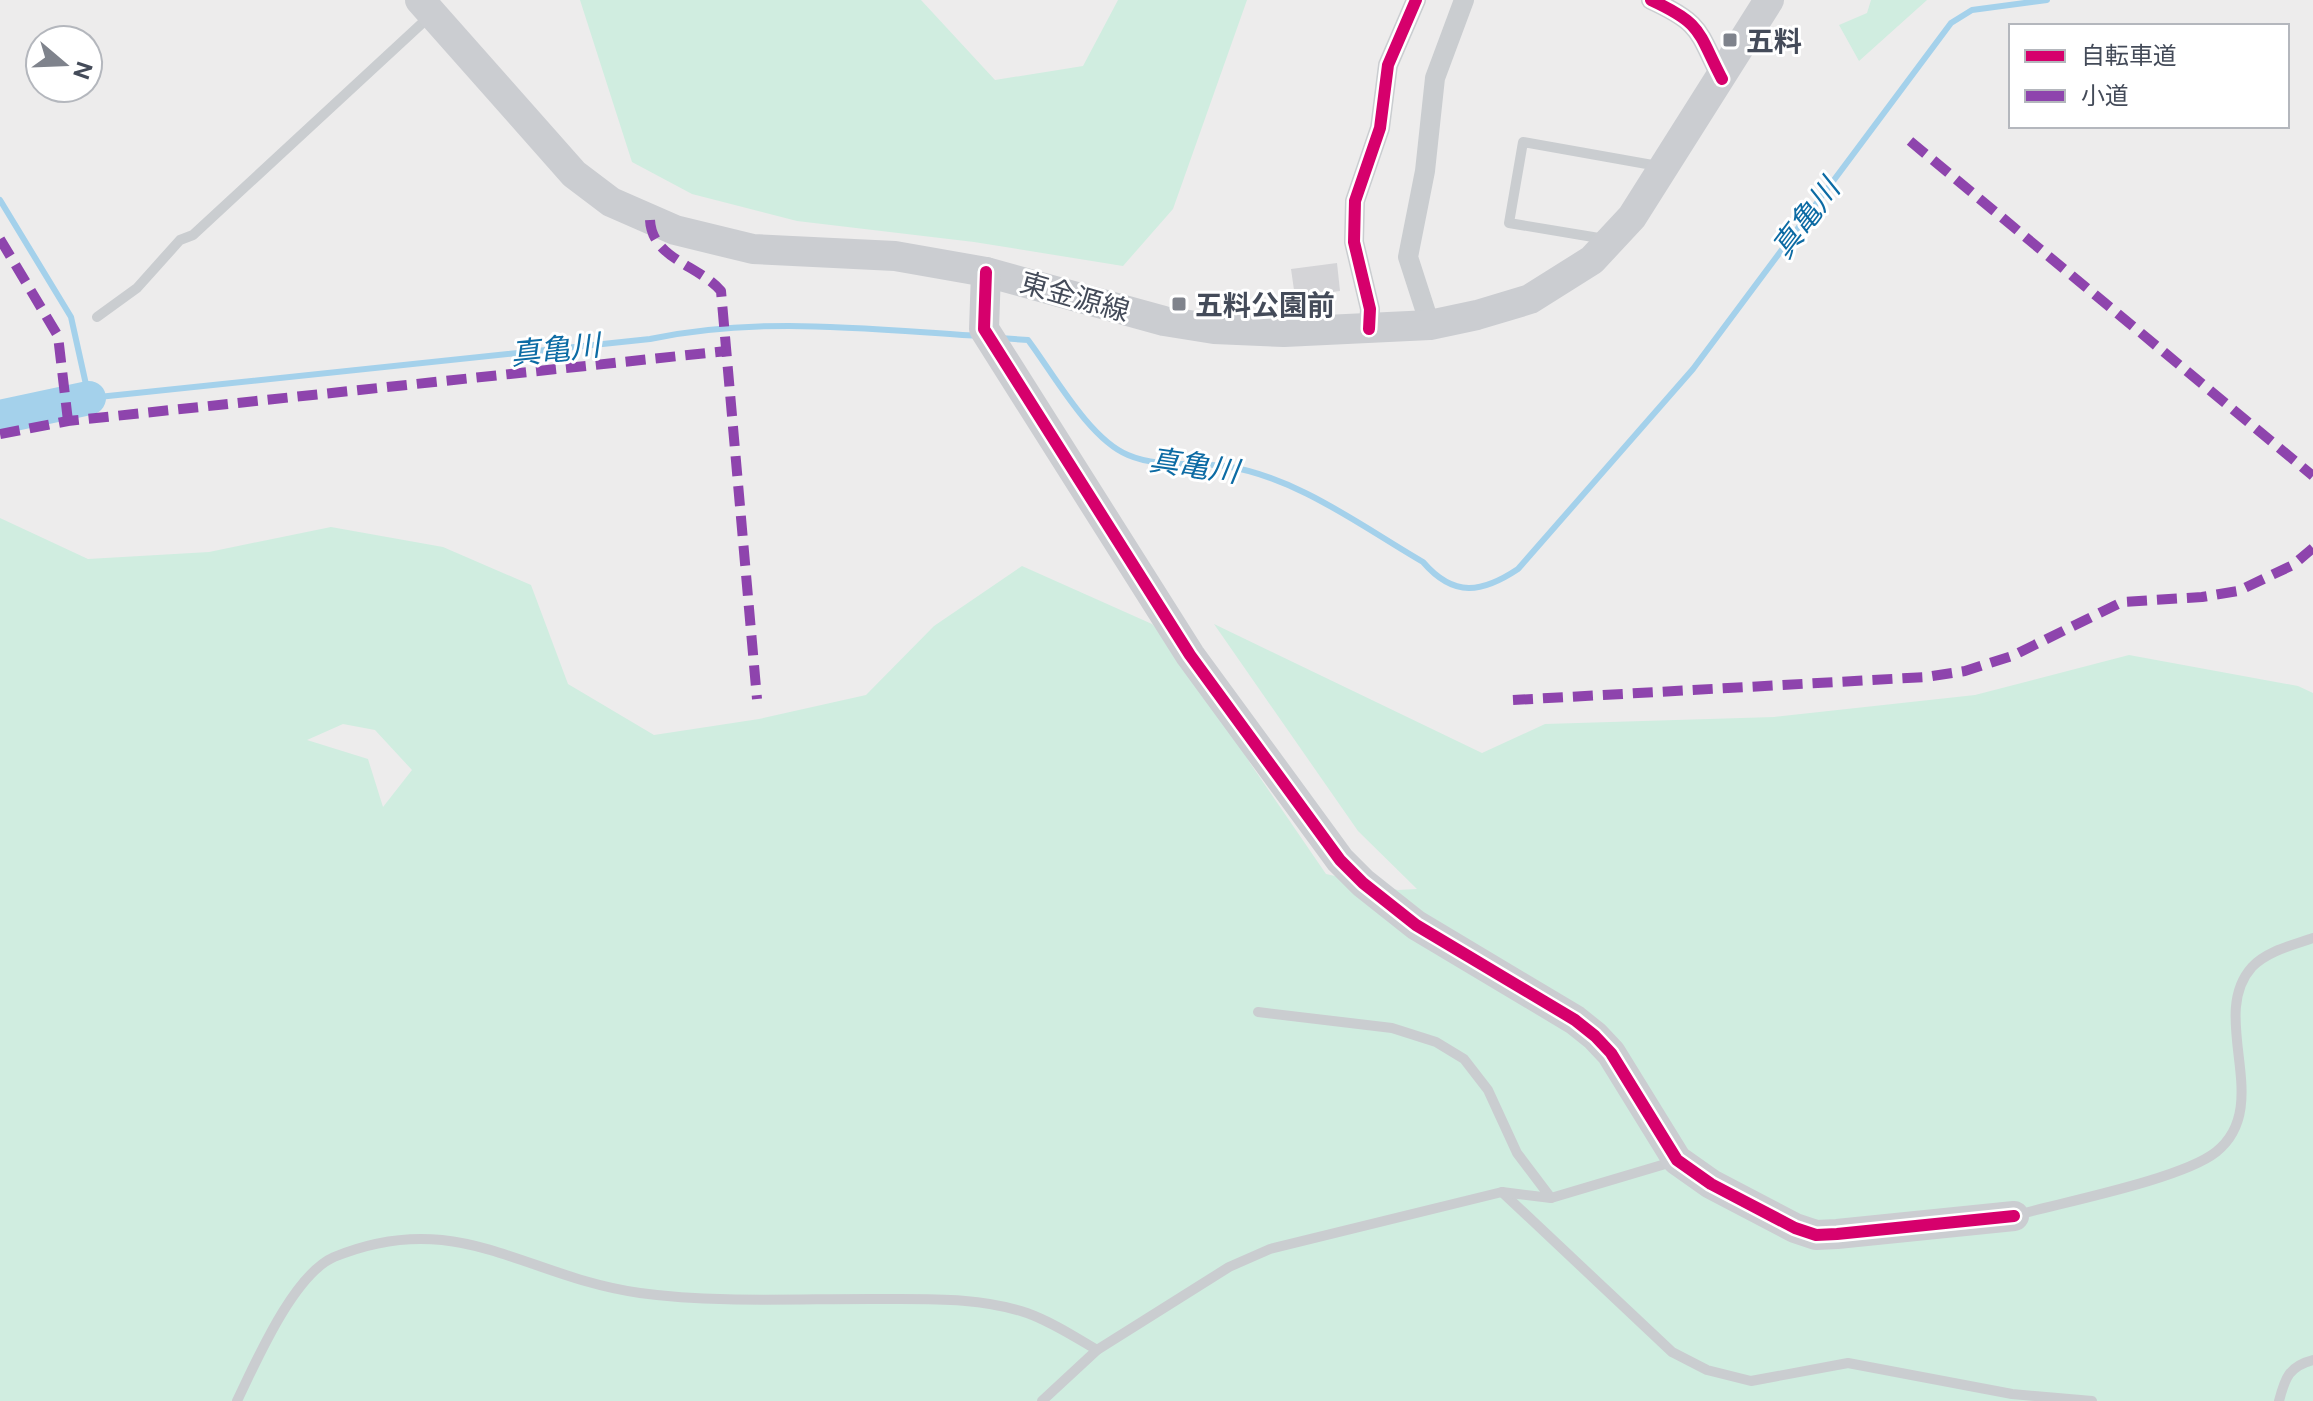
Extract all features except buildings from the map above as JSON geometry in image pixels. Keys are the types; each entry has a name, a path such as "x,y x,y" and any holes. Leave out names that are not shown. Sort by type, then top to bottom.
{"main road":[{"name":"東金源線","path":"426,7 574,174 624,208 675,230 753,249 895,256 986,272 1164,321 1201,327 1284,332 1430,325 1530,299 1592,260 1632,217 1722,79 1769,0"},
{"path":"986,272 984,329 1190,655 1316,831 1363,883 1389,906 1575,1020 1611,1053 1677,1160 1711,1184 1795,1228 1816,1235 2014,1216"}],"street":[{"path":"1369,329 1370,309 1354,242 1355,201 1380,128 1388,65 1416,0"},
{"path":"1430,325 1408,257 1425,171 1435,78 1464,0"},
{"path":"1651,0 1686,16 1701,34 1722,79"}],"lane":[{"path":"97,317 137,288 180,240 193,235 426,7"},
{"path":"1611,240 1509,223 1523,142 1664,167"},
{"path":"2014,1216 2178,1171 2216,1153 2232,1134 2243,1108 2237,1039 2239,991 2252,968 2273,953 2313,938"},
{"path":"1258,1012 1392,1028 1436,1042 1464,1059 1488,1090 1517,1153 1551,1198"},
{"path":"1042,1401 1097,1350 1229,1267 1270,1249 1502,1192 1551,1198 1677,1160"},
{"path":"1502,1192 1672,1352 1707,1370 1751,1381 1848,1363 2012,1394 2092,1401"},
{"path":"237,1401 281,1313 306,1282 331,1259 382,1242 427,1237 471,1243 639,1293 710,1297 962,1299 1026,1313 1097,1350"},
{"path":"2279,1401 2285,1377 2297,1364 2313,1360"}],"green space":[{"path":"580,0 921,0 995,80 1083,66 1118,0 1247,0 1173,209 1123,266 974,242 797,221 692,194 632,162"},
{"path":"1871,0 1927,0 1859,61 1839,25 1867,13"},
{"path":"0,518 88,559 209,552 331,527 443,547 531,585 568,684 654,735 759,719 866,695 934,626 1022,566 1152,624 1198,670 1250,763 1326,874 1398,890 1417,889 1358,831 1214,624 1482,753 1545,724 1774,717 1975,695 2129,655 2298,686 2313,693 2313,1401 0,1401","holes":["343,724 375,730 412,770 383,807 368,759 307,740"]}],"waterway":[{"name":"真亀川","path":"1000,338 1028,340 1060,387 1099,435 1128,455 1164,463 1225,466 1278,481 1352,519 1423,562 1446,582 1469,588 1480,587 1518,569 1693,369 1951,23 1972,10 2047,0"},
{"name":"真亀川","path":"0,200 71,317 89,398 732,328 813,326 977,336"},
{"name":"真亀川","path":"0,417 89,398"}],"marked path":[{"path":"1910,141 2313,476"},
{"path":"650,220 659,244 721,291 757,699"},
{"path":"0,239 58,336 68,421"},
{"path":"0,434 68,421 726,351"},
{"path":"1513,700 1926,677 1965,671 2012,656 2122,602 2202,597 2238,591 2293,565 2313,548"}],"cycle path":[{"path":"1369,329 1370,309 1354,242 1355,201 1380,128 1388,65 1416,0"},
{"path":"1651,0 1681,16 1697,30 1722,79"},
{"path":"986,272 984,329 1190,655 1340,860 1363,883 1416,925 1575,1020 1611,1053 1677,1160 1711,1184 1795,1228 1816,1235 1837,1234 2014,1216"}],"place":[{"name":"五料","path":"1730,40"},
{"name":"五料公園前","path":"1179,304"}]}
